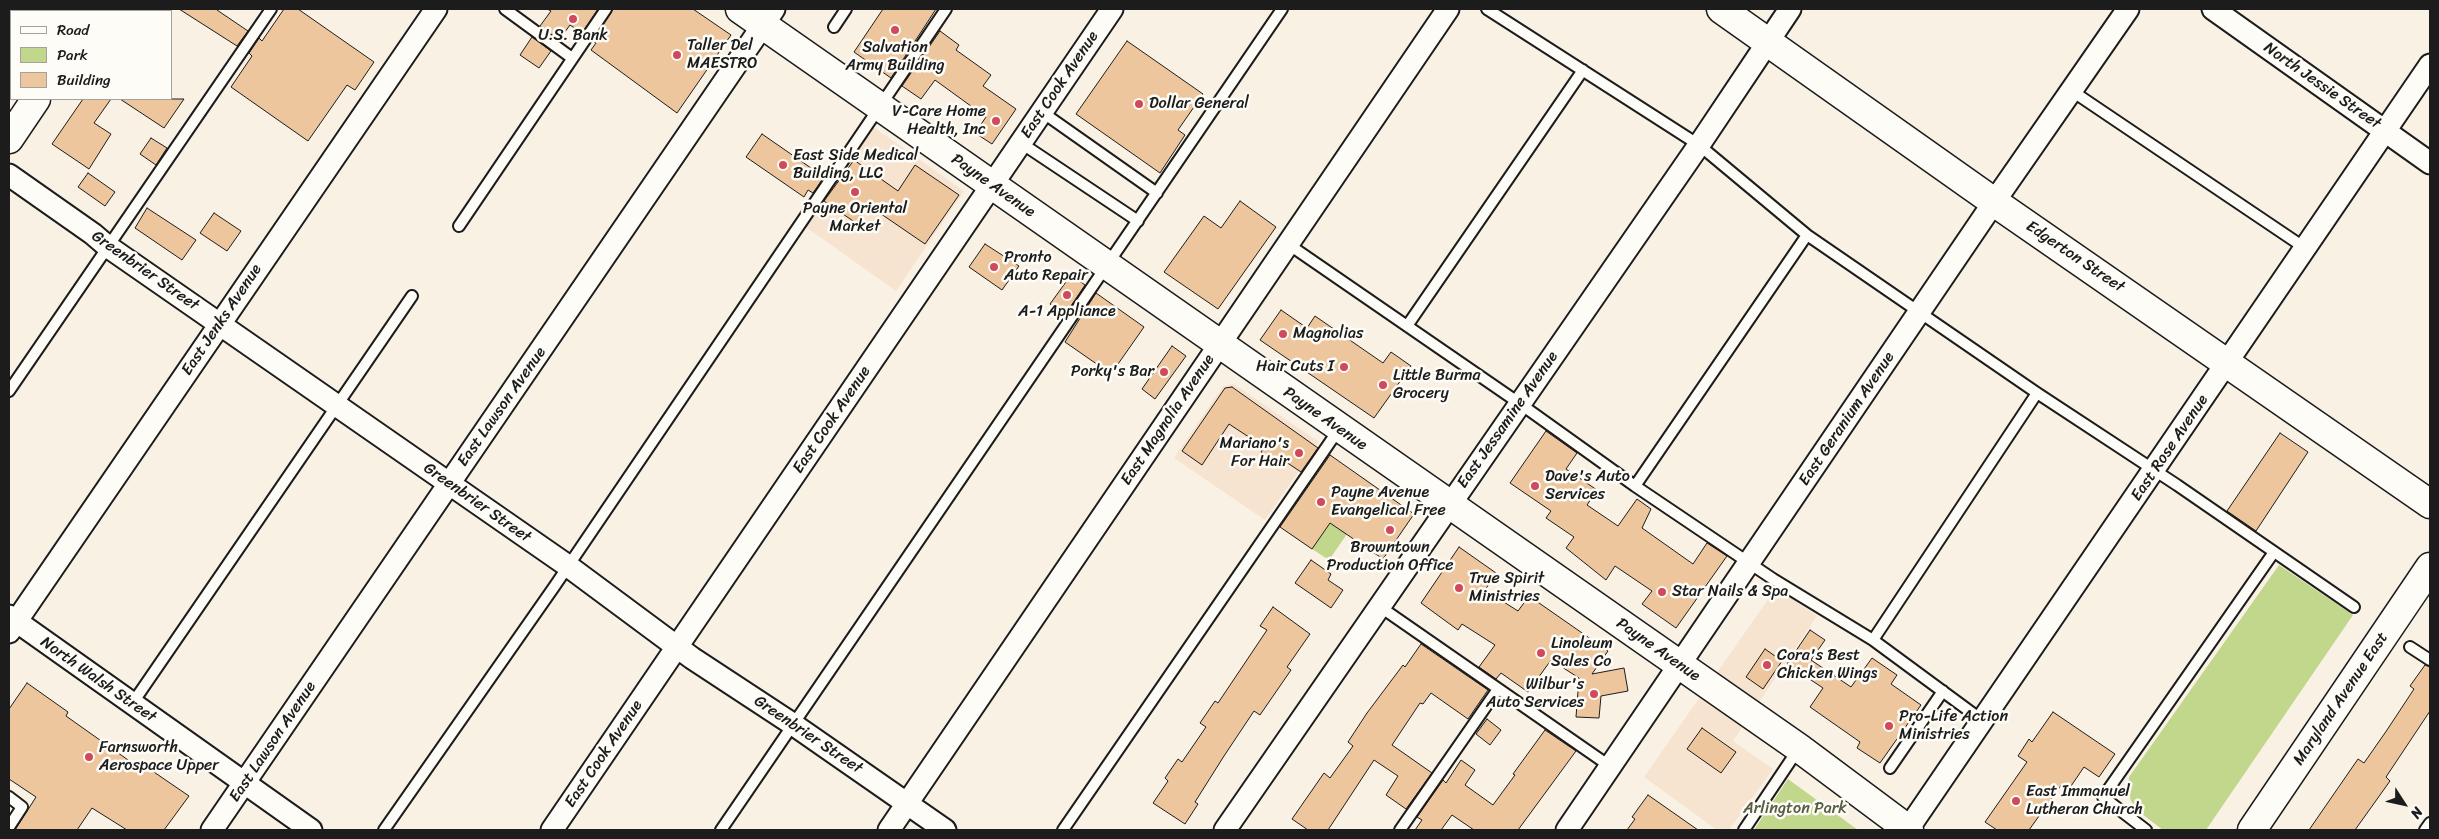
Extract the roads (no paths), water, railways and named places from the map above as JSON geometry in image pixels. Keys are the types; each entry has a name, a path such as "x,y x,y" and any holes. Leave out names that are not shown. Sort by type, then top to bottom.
{"street":[{"name":"East Jenks Avenue","path":"11,623 436,9"},
{"name":"Payne Avenue","path":"740,9 768,17 880,105 992,186 1799,748 1909,830"},
{"name":"East Cook Avenue","path":"552,830 1112,9"},
{"name":"East Magnolia Avenue","path":"889,830 1448,9"},
{"name":"Edgerton Street","path":"1721,9 1994,202 2228,362 2430,504"},
{"name":"East Jessamine Avenue","path":"1226,830 1519,402 1699,146 1790,9"},
{"name":"East Geranium Avenue","path":"1567,830 1994,202 2128,9"},
{"name":"North Jessie Street","path":"2213,9 2430,163"},
{"name":"East Lawson Avenue","path":"212,830 768,17"},
{"name":"East Rose Avenue","path":"1909,830 2430,65"},
{"path":"9,139 35,100"},
{"name":"Greenbrier Street","path":"9,175 93,234 107,246 568,566 677,647 794,725 945,830"},
{"name":"Maryland Avenue East","path":"2252,830 2430,567"},
{"name":"North Walsh Street","path":"11,623 132,704 311,830"}],"lane":[{"path":"9,391 271,9"},
{"path":"506,9 572,58"},
{"path":"459,226 606,9"},
{"path":"834,26 846,9"},
{"path":"384,830 568,566 946,9"},
{"path":"721,830 1282,9"},
{"path":"1488,9 1699,146 1807,235 2354,607"},
{"path":"1407,326 1584,70"},
{"path":"2072,91 2305,248"},
{"path":"1042,112 1158,193"},
{"path":"1021,143 1138,221"},
{"path":"1636,486 1807,235"},
{"path":"1288,244 1519,402 1636,486 1872,640 1983,720"},
{"path":"132,704 412,296"},
{"path":"1872,640 2037,393"},
{"path":"1063,830 1339,428"},
{"path":"2146,830 2103,797 2274,552"},
{"path":"1380,606 1610,767"},
{"path":"2410,646 2430,660"},
{"path":"1400,830 1498,689"},
{"path":"1890,768 1943,691"},
{"path":"1744,830 1799,748"},
{"path":"9,798 22,807 9,826"},
{"path":"2425,830 2430,823"}],"place":[{"name":"U.S. Bank","path":"573,19"},
{"name":"Salvation Army Building","path":"895,30"},
{"name":"Taller Del MAESTRO","path":"677,55"},
{"name":"Dollar General","path":"1139,104"},
{"name":"V-Care Home Health, Inc","path":"996,121"},
{"name":"East Side Medical Building, LLC","path":"783,165"},
{"name":"Payne Oriental Market","path":"855,192"},
{"name":"Pronto Auto Repair","path":"994,267"},
{"name":"A-1 Appliance","path":"1067,295"},
{"name":"Magnolias","path":"1283,334"},
{"name":"Hair Cuts I","path":"1344,367"},
{"name":"Porky's Bar","path":"1164,372"},
{"name":"Little Burma Grocery","path":"1383,385"},
{"name":"Mariano's For Hair","path":"1299,453"},
{"name":"Dave's Auto Services","path":"1535,486"},
{"name":"Payne Avenue Evangelical Free","path":"1321,502"},
{"name":"Browntown Production Office","path":"1390,530"},
{"name":"True Spirit Ministries","path":"1459,588"},
{"name":"Star Nails & Spa","path":"1662,592"},
{"name":"Linoleum Sales Co","path":"1541,653"},
{"name":"Cora's Best Chicken Wings","path":"1767,665"},
{"name":"Wilbur's Auto Services","path":"1594,694"},
{"name":"Pro-Life Action Ministries","path":"1889,726"},
{"name":"Farnsworth Aerospace Upper","path":"89,757"},
{"name":"East Immanuel Lutheran Church","path":"2016,801"}],"park label":[{"name":"Arlington Park","path":"1795,809"}]}
